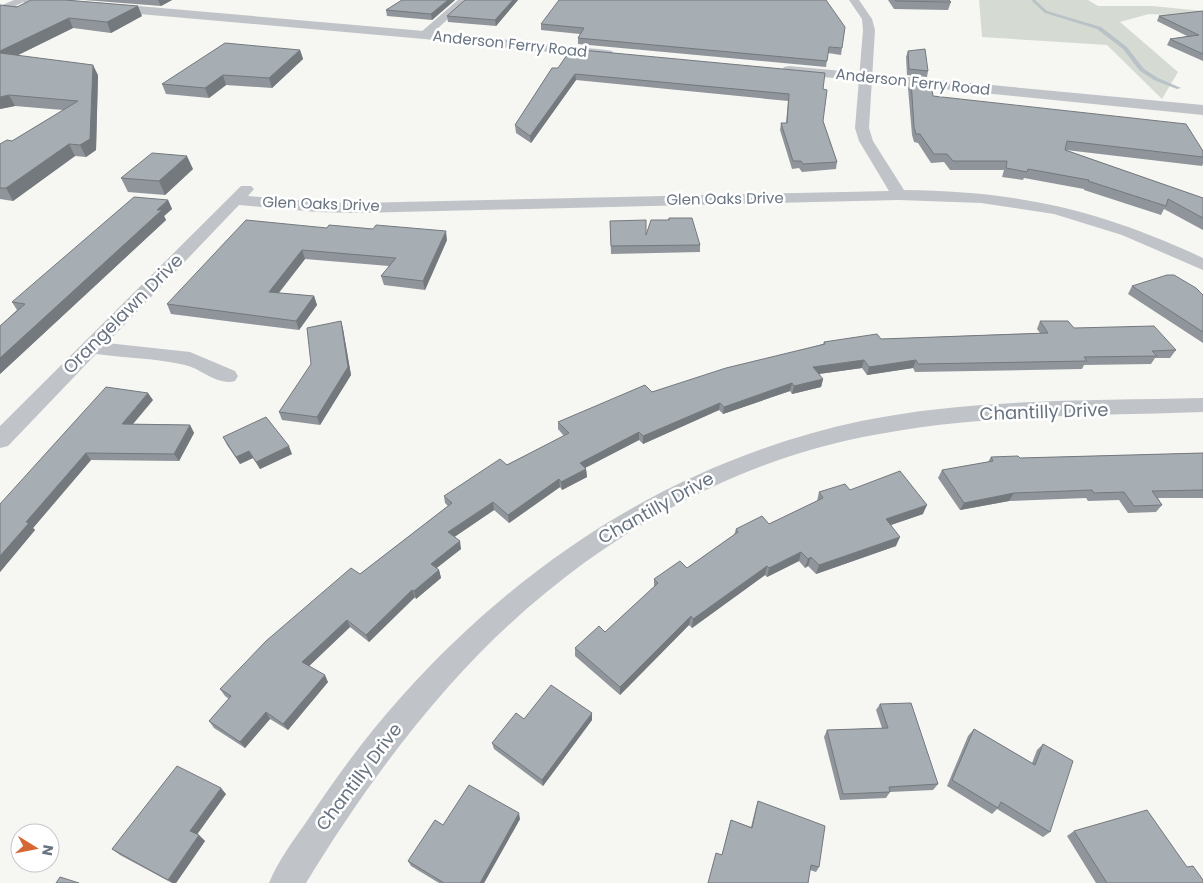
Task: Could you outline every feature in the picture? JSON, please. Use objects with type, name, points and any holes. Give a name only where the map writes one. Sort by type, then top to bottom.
[{"type":"street","points":[[0,10],[25,0]]},
{"type":"street","name":"Anderson Ferry Road","points":[[25,0],[424,35],[624,55]]},
{"type":"street","points":[[424,35],[464,0]]},
{"type":"street","points":[[854,0],[867,19],[869,30],[862,128],[866,141],[899,194]]},
{"type":"street","name":"Anderson Ferry Road","points":[[778,69],[1203,110]]},
{"type":"street","name":"Glen Oaks Drive","points":[[241,194],[317,207],[357,208],[899,194],[979,196],[1061,210],[1139,235],[1203,265]]},
{"type":"street","name":"Orangelawn Drive","points":[[0,440],[241,194]]},
{"type":"street","points":[[91,347],[190,359],[228,376]]},
{"type":"street","name":"Chantilly Drive","points":[[286,883],[322,826],[393,729],[449,666],[516,601],[570,559],[622,523],[675,494],[727,470],[794,446],[861,429],[930,418],[1000,412],[1203,406]]},
{"type":"shaded area","points":[[979,0],[1088,0],[1098,6],[1152,6],[1203,11],[1203,17],[1149,14],[1120,22],[1178,72],[1162,99],[1107,45],[982,37]]},
{"type":"building","points":[[31,0],[65,0],[138,6],[107,22],[69,18],[0,51],[0,5],[17,7]]},
{"type":"building","points":[[402,0],[448,0],[431,14],[386,10]]},
{"type":"building","points":[[465,0],[513,0],[495,20],[447,16]]},
{"type":"building","points":[[559,0],[826,0],[845,27],[842,48],[829,47],[827,61],[578,38],[584,28],[541,24]]},
{"type":"building","points":[[949,0],[951,2],[896,1]]},
{"type":"building","points":[[1203,11],[1203,54],[1170,39],[1199,35],[1159,16]]},
{"type":"building","points":[[225,43],[300,50],[269,78],[223,75],[205,88],[162,84]]},
{"type":"building","points":[[571,49],[825,73],[823,89],[827,90],[823,121],[837,162],[803,164],[801,161],[793,161],[781,123],[787,123],[789,94],[575,74],[530,136],[515,125],[552,68],[558,68]]},
{"type":"building","points":[[925,49],[928,71],[909,69],[908,51]]},
{"type":"building","points":[[0,53],[93,65],[90,139],[80,145],[69,144],[6,188],[0,188],[0,144],[7,140],[12,141],[78,101],[9,95],[0,97]]},
{"type":"building","points":[[911,80],[931,82],[933,96],[1186,124],[1203,151],[1203,157],[1067,141],[1065,150],[1203,198],[1203,218],[1168,199],[1166,206],[1089,180],[1028,169],[1027,172],[1006,168],[1007,161],[953,161],[947,154],[934,154],[920,134],[916,134]]},
{"type":"building","points":[[152,153],[187,156],[159,181],[121,178]]},
{"type":"building","points":[[134,197],[168,200],[157,210],[162,210],[0,358],[0,326],[25,304],[12,302]]},
{"type":"building","points":[[669,218],[692,218],[700,245],[611,246],[610,221],[646,220],[646,235],[651,220],[669,220]]},
{"type":"building","points":[[246,220],[327,228],[329,225],[373,229],[376,225],[446,231],[423,281],[381,276],[396,258],[302,250],[269,292],[314,296],[296,321],[167,304]]},
{"type":"building","points":[[1167,275],[1174,275],[1196,288],[1203,295],[1203,332],[1132,286]]},
{"type":"building","points":[[341,321],[348,367],[317,417],[279,412],[311,364],[307,328]]},
{"type":"building","points":[[1040,321],[1068,321],[1074,328],[1154,326],[1176,350],[1152,351],[1157,356],[1084,357],[1087,361],[918,364],[916,360],[869,367],[864,360],[813,367],[823,379],[794,386],[792,383],[724,407],[720,403],[643,436],[639,432],[580,463],[586,469],[561,482],[559,479],[508,515],[493,502],[448,532],[460,541],[431,564],[439,570],[414,591],[412,590],[366,635],[347,620],[302,662],[325,675],[283,724],[266,712],[240,742],[209,721],[231,696],[220,689],[266,641],[351,568],[360,574],[452,503],[444,496],[500,459],[507,465],[569,433],[558,422],[645,385],[652,392],[726,368],[825,344],[824,342],[877,334],[881,339],[1048,333]]},
{"type":"building","points":[[106,387],[148,393],[122,424],[190,425],[174,454],[86,453],[26,522],[29,523],[0,556],[0,504]]},
{"type":"building","points":[[266,417],[289,446],[256,462],[249,451],[236,457],[223,437]]},
{"type":"building","points":[[1203,453],[1203,490],[1152,491],[1162,505],[1134,506],[1124,492],[1094,493],[1092,490],[1014,493],[964,503],[942,470],[993,461],[991,457],[1018,456],[1020,458]]},
{"type":"building","points":[[900,471],[927,505],[886,519],[900,537],[819,565],[811,557],[808,559],[801,552],[769,568],[767,566],[693,619],[691,616],[620,687],[575,648],[599,626],[605,632],[658,583],[654,579],[680,561],[687,568],[738,532],[736,529],[762,516],[769,524],[823,498],[819,492],[845,484],[850,490]]},
{"type":"building","points":[[551,685],[592,713],[542,780],[492,743],[516,713],[524,719]]},
{"type":"building","points":[[911,703],[938,784],[889,787],[890,792],[843,794],[827,730],[888,728],[880,704]]},
{"type":"building","points":[[974,729],[1035,765],[1043,744],[1073,761],[1050,832],[1001,802],[998,808],[952,780]]},
{"type":"building","points":[[177,766],[221,788],[190,831],[199,835],[168,880],[112,849]]},
{"type":"building","points":[[469,785],[519,813],[480,883],[444,883],[408,861],[435,820],[443,825]]},
{"type":"building","points":[[758,801],[825,826],[819,867],[811,865],[808,883],[708,883],[716,853],[722,855],[731,820],[752,828]]},
{"type":"building","points":[[1147,810],[1187,867],[1193,866],[1203,880],[1203,883],[1107,883],[1074,831]]},
{"type":"building","points":[[60,877],[79,883],[56,883]]},
{"type":"waterway","points":[[1033,0],[1046,12],[1099,28],[1125,48],[1142,70],[1156,79],[1179,88]]}]
